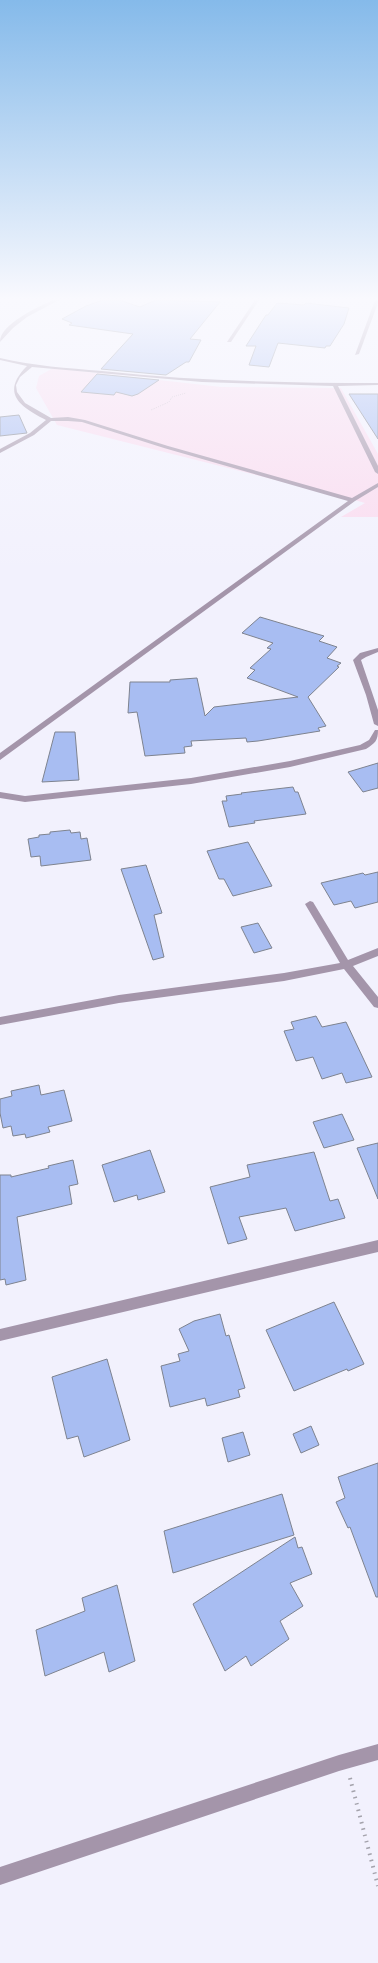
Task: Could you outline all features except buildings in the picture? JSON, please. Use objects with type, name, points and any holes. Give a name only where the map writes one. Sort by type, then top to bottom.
[{"type":"street","points":[[15,392],[16,396],[25,406],[50,420]]},
{"type":"street","points":[[338,392],[378,472]]},
{"type":"street","points":[[0,451],[32,434],[50,420],[59,418],[83,421],[166,448],[353,500]]},
{"type":"street","points":[[0,757],[353,500],[378,486]]},
{"type":"street","points":[[378,650],[363,655],[357,660],[370,695],[378,724]]},
{"type":"street","points":[[0,795],[25,799],[191,781],[290,764],[363,747],[372,742],[378,732]]},
{"type":"street","points":[[310,904],[346,965],[378,1004]]},
{"type":"street","points":[[0,1020],[119,999],[284,977],[346,965],[378,952]]},
{"type":"street","points":[[0,1335],[378,1246]]},
{"type":"street","points":[[0,1876],[345,1761],[378,1752]]},
{"type":"path","points":[[151,410],[169,402],[172,397],[187,392]]},
{"type":"path","points":[[345,1761],[378,1886]]},
{"type":"shaded area","points":[[38,392],[343,392],[378,454],[378,517],[341,517],[365,503],[57,425]]}]
